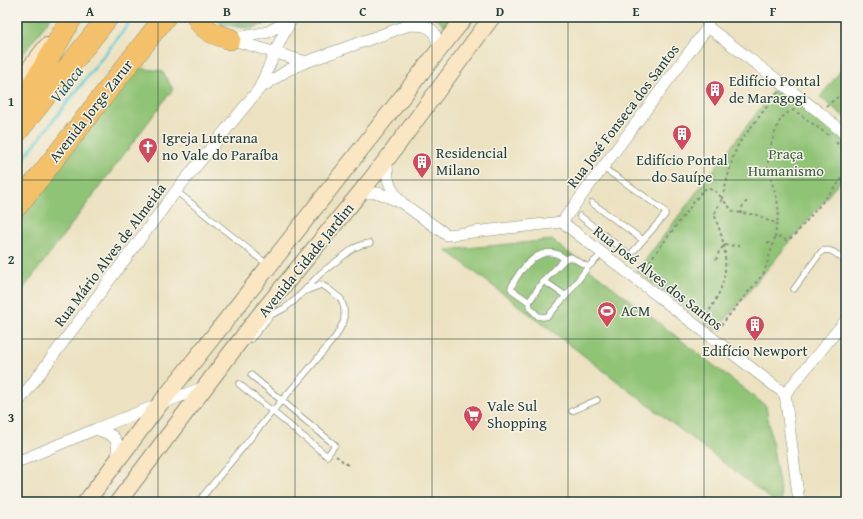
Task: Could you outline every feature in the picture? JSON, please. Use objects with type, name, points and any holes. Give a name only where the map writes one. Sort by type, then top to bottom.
[{"type":"highway","points":[[17,109],[42,70],[72,17]]},
{"type":"highway","points":[[17,132],[108,17]]},
{"type":"highway","name":"Avenida Jorge Zarur","points":[[17,206],[165,17]]},
{"type":"highway","points":[[197,17],[203,27],[216,35],[230,39]]},
{"type":"main road","points":[[17,84],[72,17]]},
{"type":"main road","name":"Avenida Cidade Jardim","points":[[86,502],[159,405],[465,17]]},
{"type":"main road","name":"Avenida Cidade Jardim","points":[[118,502],[258,318],[387,159],[492,17]]},
{"type":"street","points":[[259,89],[288,70],[306,62],[409,25],[426,17]]},
{"type":"street","points":[[230,39],[268,32],[292,18]]},
{"type":"street","points":[[259,89],[292,18]]},
{"type":"street","points":[[708,22],[846,135]]},
{"type":"street","name":"Rua José Fonseca dos Santos","points":[[562,222],[603,168],[708,22]]},
{"type":"street","points":[[409,25],[422,25],[430,28],[435,33],[438,41],[438,52]]},
{"type":"street","points":[[230,39],[306,62]]},
{"type":"street","name":"Rua Mário Alves de Almeida","points":[[17,404],[176,191],[259,89]]},
{"type":"street","points":[[387,159],[388,181],[392,190],[402,203]]},
{"type":"street","points":[[360,194],[372,192],[379,193],[402,203],[447,235],[562,222]]},
{"type":"street","name":"Rua José Alves dos Santos","points":[[562,222],[785,394]]},
{"type":"street","points":[[799,502],[785,394],[846,320]]},
{"type":"street","points":[[19,460],[159,405],[208,383]]},
{"type":"street","points":[[96,429],[114,436],[118,447],[117,461]]},
{"type":"lane","points":[[580,216],[630,254],[665,215],[665,212],[662,209],[603,168]]},
{"type":"lane","points":[[176,191],[269,266]]},
{"type":"lane","points":[[592,203],[643,240]]},
{"type":"lane","points":[[247,344],[272,315],[285,308],[295,300],[321,273],[354,248],[370,243]]},
{"type":"lane","points":[[794,289],[824,250],[831,251],[846,262]]},
{"type":"lane","points":[[529,302],[511,288],[525,266],[532,259],[550,253],[560,255],[565,259]]},
{"type":"lane","points":[[588,267],[571,257],[565,259],[534,293],[529,302],[530,308],[533,312],[538,316],[545,317],[552,312],[588,267],[602,254]]},
{"type":"lane","points":[[544,282],[566,296]]},
{"type":"lane","points":[[198,502],[314,364],[336,336],[344,321],[342,299],[327,288],[321,286],[303,292]]},
{"type":"lane","points":[[208,383],[237,355]]},
{"type":"lane","points":[[239,384],[327,456],[335,445],[251,375]]},
{"type":"lane","points":[[572,411],[597,400]]},
{"type":"path","points":[[259,17],[263,25]]},
{"type":"path","points":[[699,328],[716,300],[722,286],[725,271],[724,245],[715,212],[722,199],[733,157],[739,143],[784,84]]},
{"type":"path","points":[[819,112],[846,91]]},
{"type":"path","points":[[712,338],[724,320],[764,273],[774,243],[779,216],[777,200],[770,177],[768,157],[777,127],[786,113],[794,110],[828,135]]},
{"type":"path","points":[[834,139],[846,153]]},
{"type":"path","points":[[775,238],[779,237],[786,240],[793,237],[846,174]]},
{"type":"path","points":[[635,279],[703,190],[708,188],[718,193],[734,212],[758,215],[770,222],[777,222]]},
{"type":"path","points":[[771,200],[777,200]]},
{"type":"path","points":[[741,214],[743,204],[748,201]]},
{"type":"path","points":[[767,243],[774,243]]},
{"type":"path","points":[[724,245],[740,246]]},
{"type":"path","points":[[716,260],[718,252],[724,245]]},
{"type":"path","points":[[331,451],[349,466]]},
{"type":"green space","points":[[17,17],[51,17],[21,57],[17,52],[17,46],[24,36],[17,29]]},
{"type":"green space","points":[[216,17],[274,17],[268,22],[252,29],[221,25]]},
{"type":"green space","points":[[461,17],[448,31],[440,21],[435,18]]},
{"type":"green space","points":[[846,64],[846,118],[820,97]]},
{"type":"green space","points":[[137,68],[162,71],[173,89],[17,297],[17,222]]},
{"type":"green space","name":"Praça Humanismo","points":[[777,86],[846,140],[846,174],[716,331],[637,271]]},
{"type":"green space","name":"ACM","points":[[552,240],[766,406],[782,502],[775,502],[446,250]]},
{"type":"waterway","name":"Vidoca","points":[[17,167],[134,17]]},
{"type":"place","name":"Edifício Pontal de Maragogi","points":[[715,107]]},
{"type":"place","name":"Edifício Pontal do Sauípe","points":[[682,151]]},
{"type":"place","name":"Igreja Luterana no Vale do Paraíba","points":[[148,164]]},
{"type":"place","name":"Residencial Milano","points":[[422,179]]},
{"type":"place","name":"ACM","points":[[607,328]]},
{"type":"place","name":"Edifício Newport","points":[[755,342]]},
{"type":"place","name":"Vale Sul Shopping","points":[[473,432]]}]
